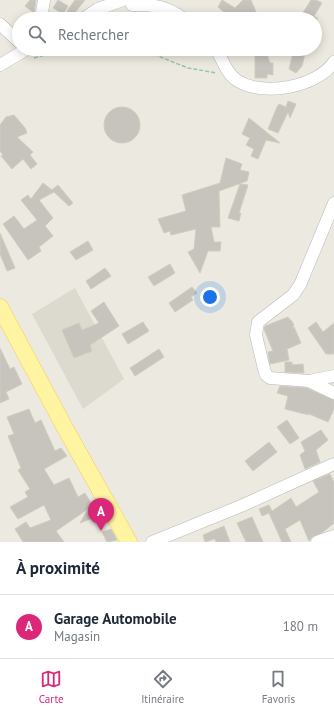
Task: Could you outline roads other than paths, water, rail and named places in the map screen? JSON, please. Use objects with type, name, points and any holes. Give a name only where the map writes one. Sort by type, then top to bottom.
[{"type":"main road","points":[[0,307],[64,428],[129,542]]},
{"type":"street","points":[[43,12],[44,0]]},
{"type":"street","points":[[92,12],[101,5],[129,1],[167,7],[174,12]]},
{"type":"street","points":[[0,24],[12,35]]},
{"type":"street","points":[[0,65],[15,56]]},
{"type":"street","points":[[220,56],[231,75],[239,82],[267,89],[289,87],[308,82],[323,74],[334,62]]},
{"type":"street","points":[[334,203],[300,285],[293,295],[258,322],[256,328],[256,335],[266,375],[270,378],[309,381],[334,376]]},
{"type":"street","points":[[309,381],[334,393]]},
{"type":"street","points":[[152,542],[241,506],[334,464]]},
{"type":"street","points":[[317,542],[334,536]]},
{"type":"place","name":"Garage Automobile","points":[[101,531]]}]
